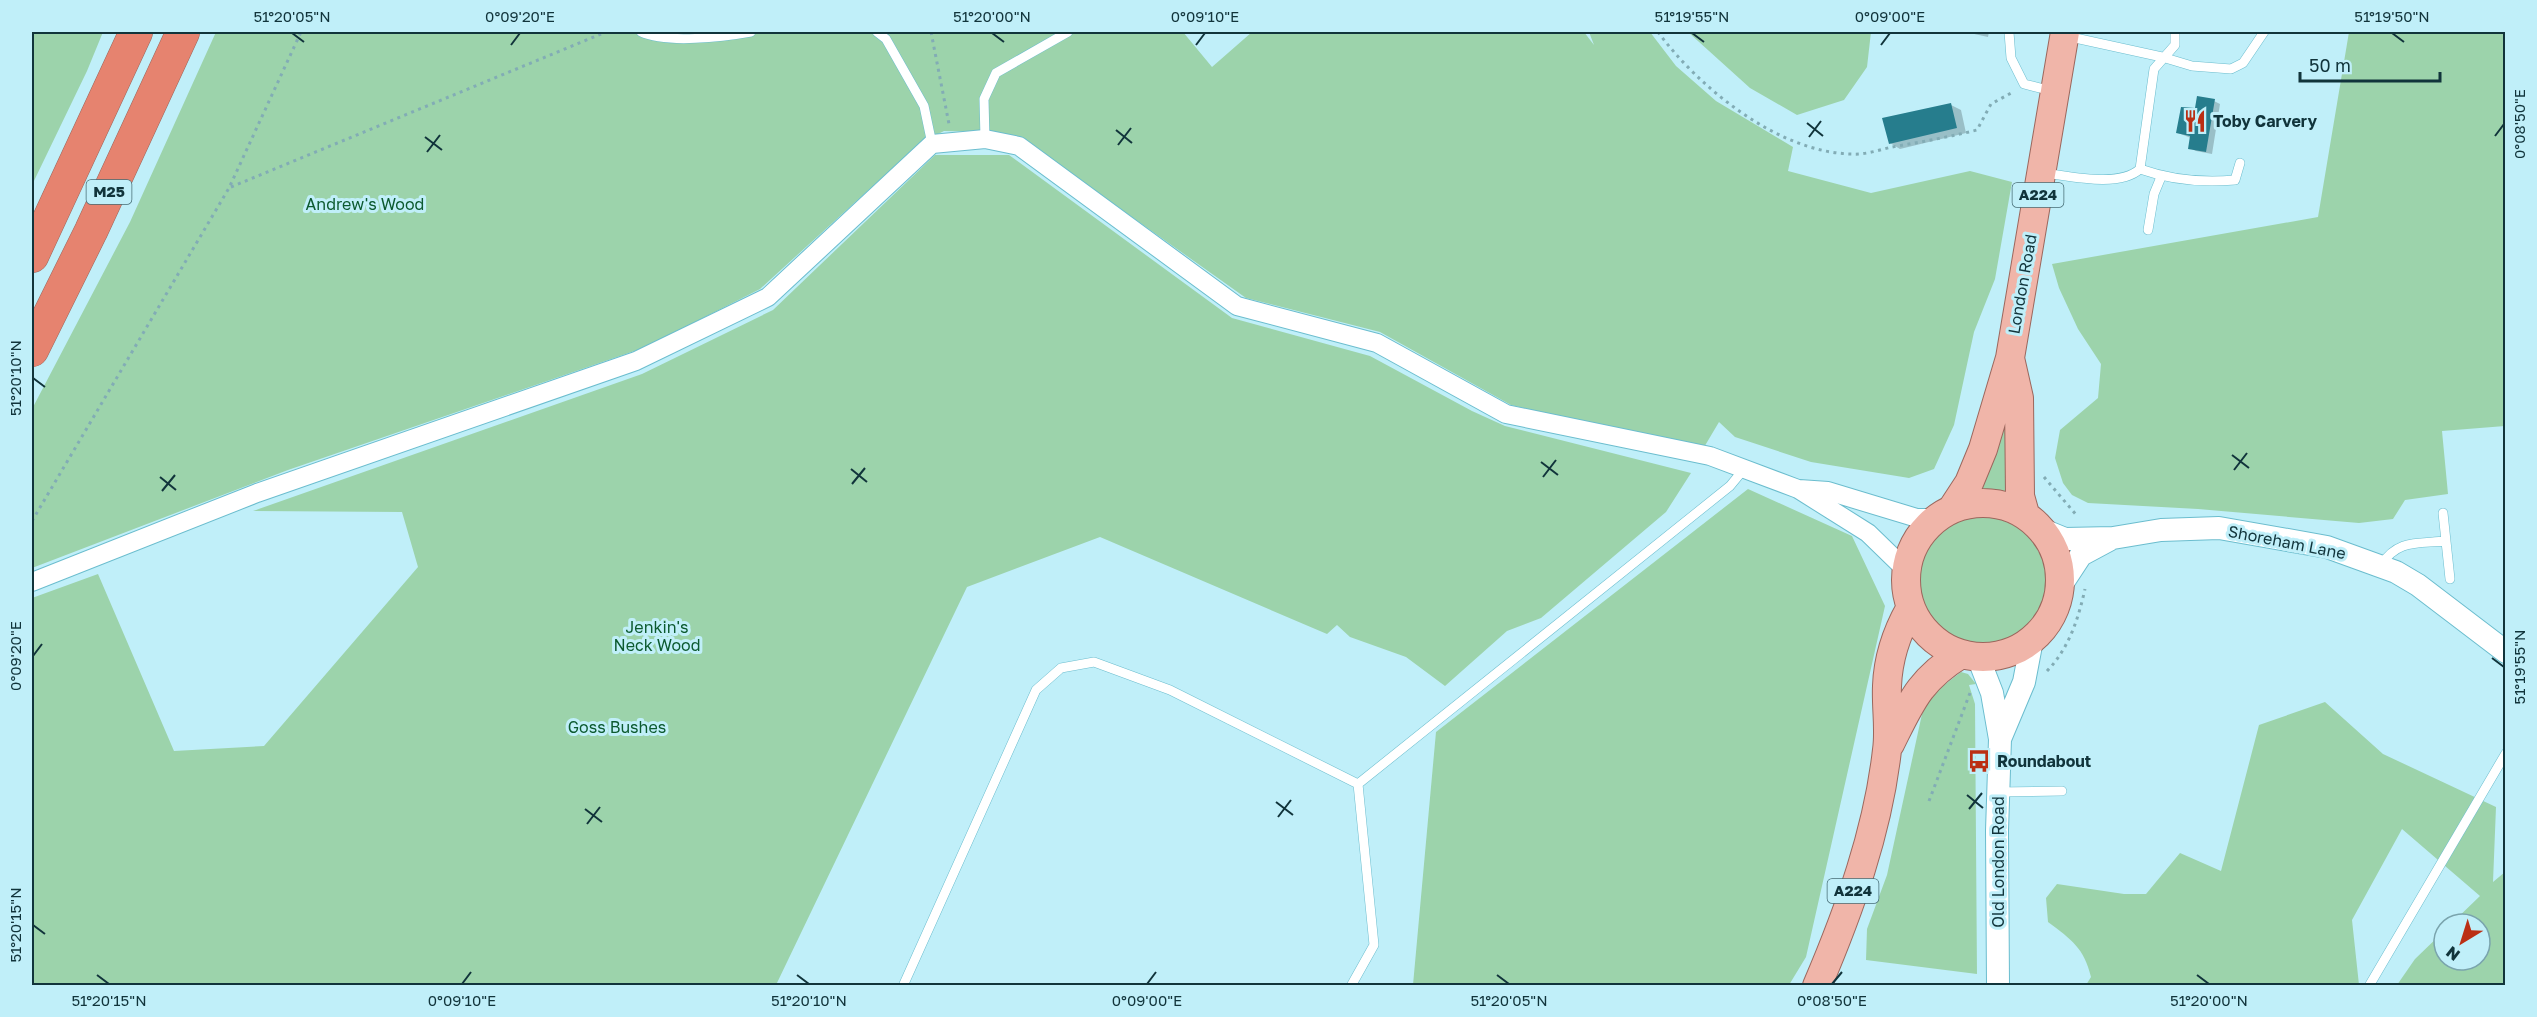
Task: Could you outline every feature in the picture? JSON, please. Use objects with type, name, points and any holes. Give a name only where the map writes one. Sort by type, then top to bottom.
[{"type":"highway","name":"M25","points":[[32,256],[136,32]]},
{"type":"highway","name":"M25","points":[[32,350],[96,220],[183,32]]},
{"type":"main road","name":"London Road","points":[[1944,514],[1969,483],[1983,449],[2010,358],[2064,34]]},
{"type":"main road","name":"London Road","points":[[2010,358],[2019,398],[2020,496],[2034,522]]},
{"type":"main road","points":[[1986,502],[2007,506],[2034,522],[2051,543],[2059,564],[2060,587],[2051,617],[2032,640],[2014,651],[1995,656],[1969,655],[1944,646],[1929,635],[1910,609],[1905,596],[1904,568],[1915,543],[1944,514],[1965,504],[1986,502]]},
{"type":"main road","name":"A224","points":[[1817,986],[1836,940],[1869,843],[1888,749],[1887,685],[1898,634],[1910,609]]},
{"type":"main road","name":"A224","points":[[1888,749],[1921,685],[1937,670],[1969,655]]},
{"type":"street","points":[[32,582],[257,493],[636,361],[768,297],[932,144],[985,139],[1019,146],[1237,306],[1377,343],[1506,414],[1710,456],[1798,489],[1868,533],[1904,568]]},
{"type":"street","points":[[1798,489],[1828,491],[1917,518],[1944,514]]},
{"type":"street","name":"Shoreham Lane","points":[[2034,522],[2065,539],[2113,537],[2160,530],[2219,528],[2327,547],[2381,565],[2418,585],[2505,652]]},
{"type":"street","name":"Shoreham Lane","points":[[2060,587],[2081,555],[2113,537]]},
{"type":"street","name":"Old London Road","points":[[2000,739],[2024,682],[2032,640]]},
{"type":"street","name":"Old London Road","points":[[1969,655],[1992,693],[2000,739],[1998,986]]},
{"type":"lane","points":[[641,32],[652,37],[751,32]]},
{"type":"lane","points":[[877,32],[886,39],[924,106],[932,144]]},
{"type":"lane","points":[[985,139],[984,99],[996,73],[1068,32]]},
{"type":"lane","points":[[2009,32],[2011,58],[2024,84],[2055,91]]},
{"type":"lane","points":[[2041,173],[2102,179],[2132,176],[2140,169],[2154,69],[2162,57],[2175,45],[2175,32]]},
{"type":"lane","points":[[2064,34],[2192,66],[2231,69],[2243,63],[2264,32]]},
{"type":"lane","points":[[2140,169],[2161,177],[2208,183],[2235,180],[2240,163]]},
{"type":"lane","points":[[2148,230],[2154,194],[2161,177]]},
{"type":"lane","points":[[1359,784],[1730,486],[1744,469]]},
{"type":"lane","points":[[2443,513],[2450,579]]},
{"type":"lane","points":[[2381,565],[2397,547],[2446,541]]},
{"type":"lane","points":[[903,986],[1036,690],[1060,668],[1094,662],[1170,690],[1359,784]]},
{"type":"lane","points":[[2369,986],[2505,753]]},
{"type":"lane","points":[[1351,986],[1374,945],[1359,784]]},
{"type":"lane","points":[[1998,792],[2062,791]]},
{"type":"path","points":[[32,521],[229,188],[301,32]]},
{"type":"path","points":[[931,32],[952,143]]},
{"type":"path","points":[[1658,32],[1671,50],[1696,75],[1747,116],[1787,141],[1824,152],[1854,154],[1977,130],[1991,104],[2024,84]]},
{"type":"path","points":[[229,188],[601,34]]},
{"type":"green space","points":[[32,32],[103,32],[87,71],[32,185]]},
{"type":"green space","name":"Andrew's Wood","points":[[216,32],[1183,32],[1212,67],[1252,32],[1584,32],[1594,45],[1589,32],[1650,32],[1676,66],[1716,101],[1793,147],[1788,171],[1871,193],[1970,171],[2012,182],[1995,279],[1974,332],[1954,425],[1934,469],[1909,478],[1811,462],[1735,437],[1719,422],[1703,449],[1511,405],[1380,332],[1246,298],[1022,139],[994,132],[944,131],[920,143],[760,289],[646,347],[288,470],[32,568],[32,409],[130,222]]},
{"type":"green space","points":[[1688,32],[1871,32],[1867,67],[1844,100],[1797,115],[1750,88]]},
{"type":"green space","points":[[2349,32],[2505,32],[2505,426],[2442,431],[2448,494],[2405,500],[2393,519],[2359,523],[2198,509],[2088,503],[2072,495],[2063,483],[2055,458],[2060,430],[2098,398],[2101,364],[2078,329],[2059,288],[2052,264],[2318,217]]},
{"type":"green space","name":"Goss Bushes","points":[[935,155],[1009,155],[1232,318],[1370,356],[1472,411],[1505,426],[1691,473],[1666,512],[1541,618],[1507,631],[1445,686],[1406,657],[1350,637],[1337,625],[1327,634],[1100,537],[967,587],[776,985],[32,985],[32,598],[98,574],[174,751],[264,746],[418,567],[402,512],[253,511],[642,374],[773,310]]},
{"type":"green space","points":[[2005,398],[2007,493],[1980,491]]},
{"type":"green space","points":[[1748,489],[1852,536],[1885,606],[1806,957],[1789,985],[1413,985],[1436,732]]},
{"type":"green space","points":[[1982,517],[2006,522],[2027,536],[2041,557],[2046,581],[2041,605],[2027,626],[2006,640],[1982,645],[1958,640],[1937,626],[1923,605],[1918,581],[1923,557],[1937,536],[1958,522]]},
{"type":"green space","points":[[1961,672],[1968,674],[1976,684],[1969,685],[1975,704],[1977,974],[1866,960],[1867,929],[1887,875],[1922,714],[1930,696]]},
{"type":"green space","points":[[2325,702],[2383,754],[2496,807],[2493,882],[2505,872],[2505,985],[2397,985],[2415,959],[2432,943],[2432,972],[2492,972],[2492,912],[2463,912],[2480,896],[2402,829],[2352,920],[2359,985],[2086,985],[2091,977],[2085,959],[2076,945],[2048,922],[2046,898],[2057,884],[2124,894],[2146,894],[2180,853],[2221,871],[2259,725]]},
{"type":"building","name":"Toby Carvery","points":[[2197,96],[2215,99],[2206,152],[2188,149],[2190,136],[2176,133],[2181,107],[2195,108]]},
{"type":"building","points":[[1951,103],[1957,128],[1889,144],[1882,118]]},
{"type":"place","name":"Toby Carvery","points":[[2195,121]]},
{"type":"place","name":"Roundabout","points":[[1979,761]]},
{"type":"park label","name":"Jenkin's Neck Wood","points":[[657,636]]}]
